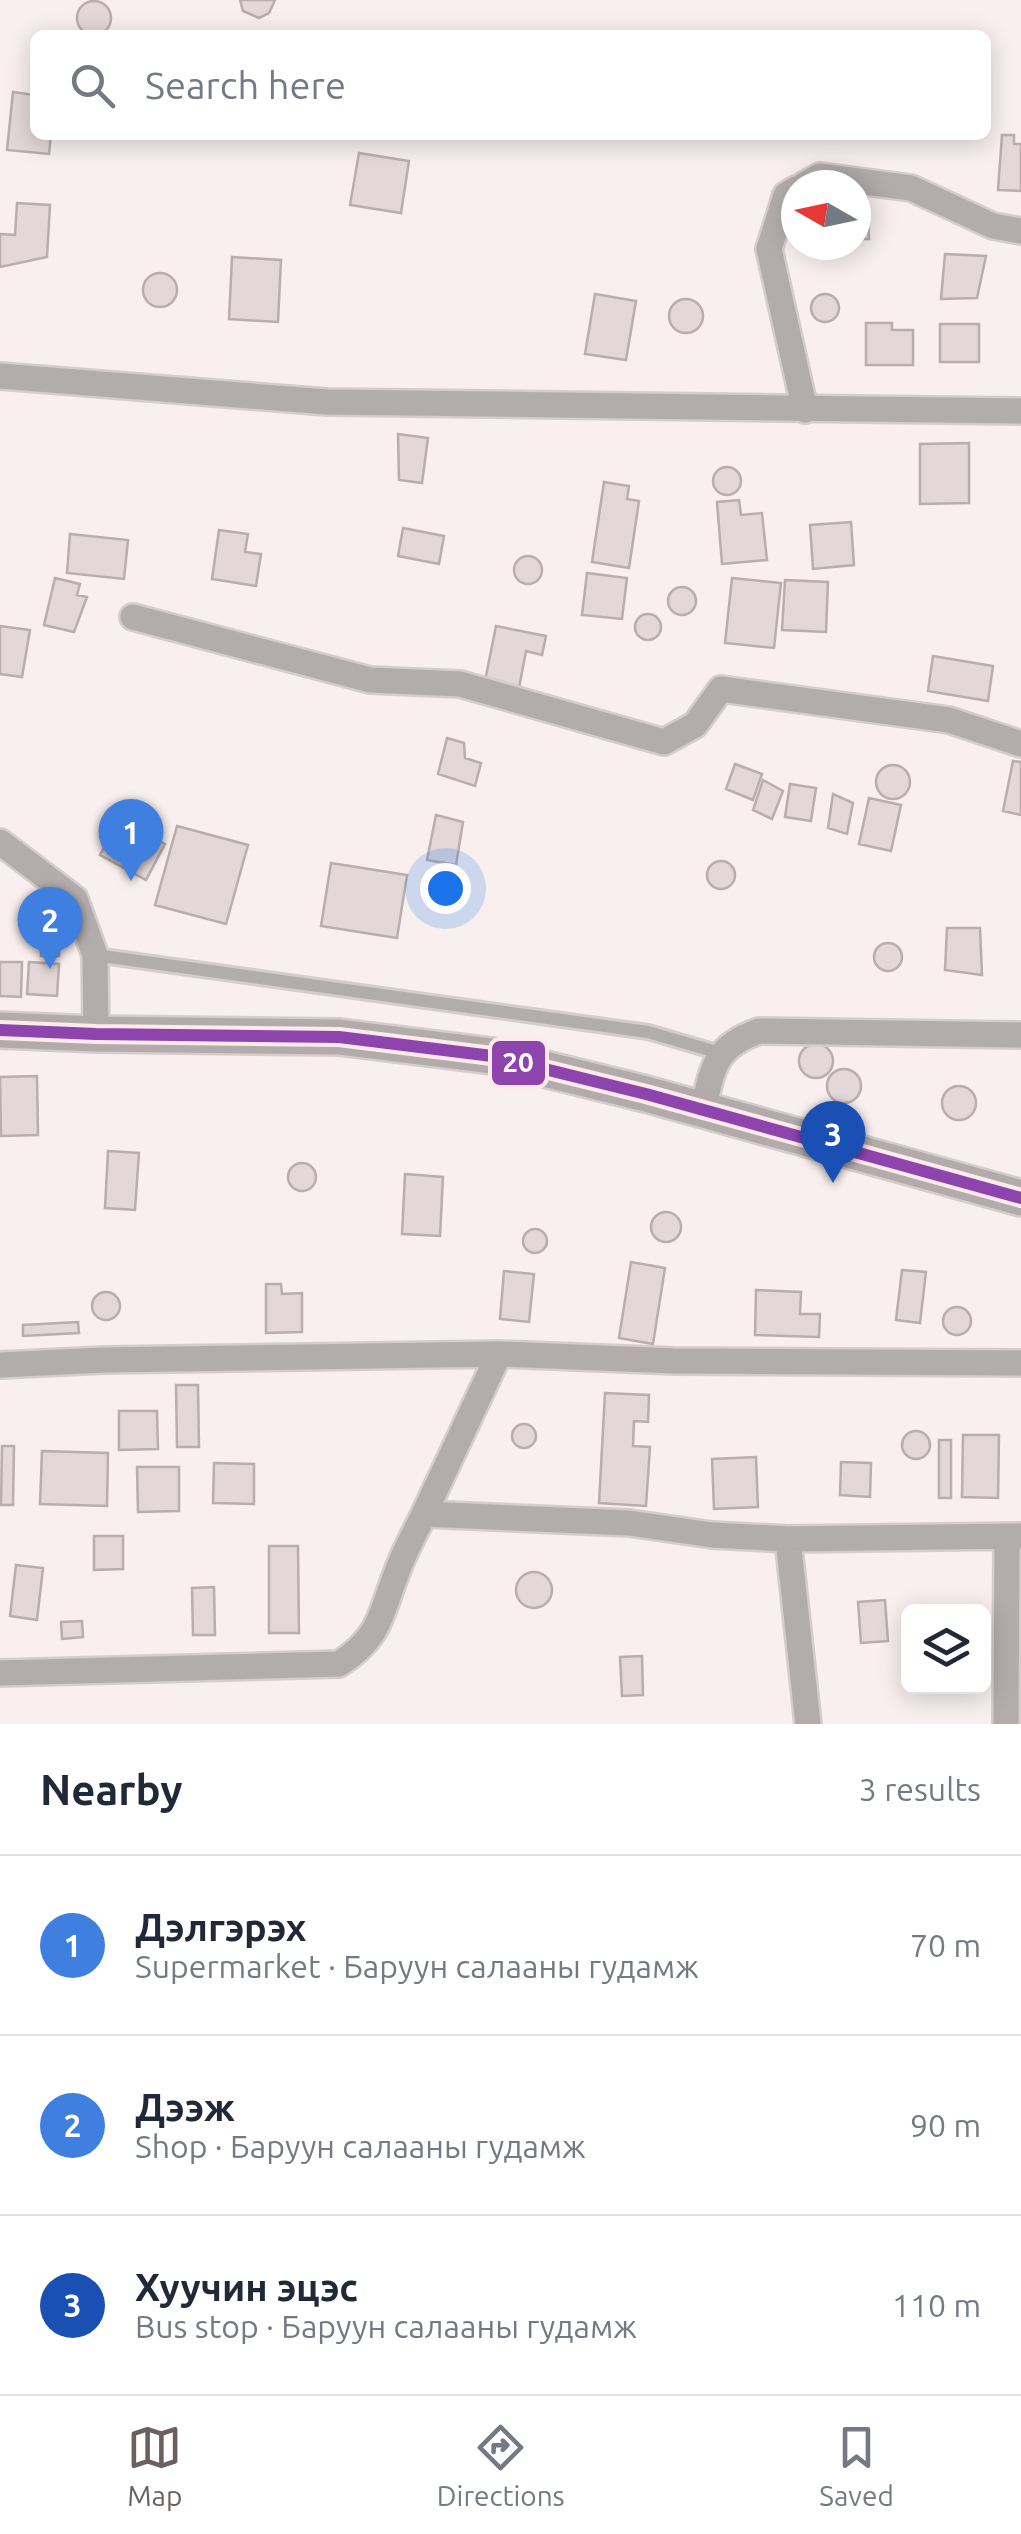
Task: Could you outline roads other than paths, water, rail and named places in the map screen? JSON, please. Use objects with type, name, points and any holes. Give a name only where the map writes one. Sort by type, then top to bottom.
[{"type":"main road","points":[[0,1030],[339,1037],[492,1056],[1021,1198]]},
{"type":"street","points":[[871,183],[911,188],[993,226],[1021,232]]},
{"type":"street","points":[[781,211],[769,248],[806,410]]},
{"type":"street","points":[[0,376],[327,402],[1021,411]]},
{"type":"street","points":[[133,617],[370,680],[460,684],[664,742],[695,724],[721,689],[949,720],[1021,744]]},
{"type":"street","points":[[0,842],[75,899],[95,954],[96,1034]]},
{"type":"street","points":[[703,1110],[720,1052],[738,1038],[760,1031],[1021,1035]]},
{"type":"street","points":[[0,1366],[104,1360],[499,1354],[675,1362],[1021,1363]]},
{"type":"street","points":[[0,1673],[339,1664],[362,1649],[380,1624],[397,1571],[499,1354]]},
{"type":"street","points":[[424,1514],[629,1523],[712,1536],[1014,1537],[1006,1724]]},
{"type":"street","points":[[788,1538],[808,1724]]},
{"type":"lane","points":[[95,954],[648,1032],[720,1052]]},
{"type":"place","name":"Дэлгэрэх","points":[[131,881]]},
{"type":"place","name":"Дээж","points":[[50,969]]},
{"type":"place","name":"Хуучин эцэс","points":[[833,1183]]}]
